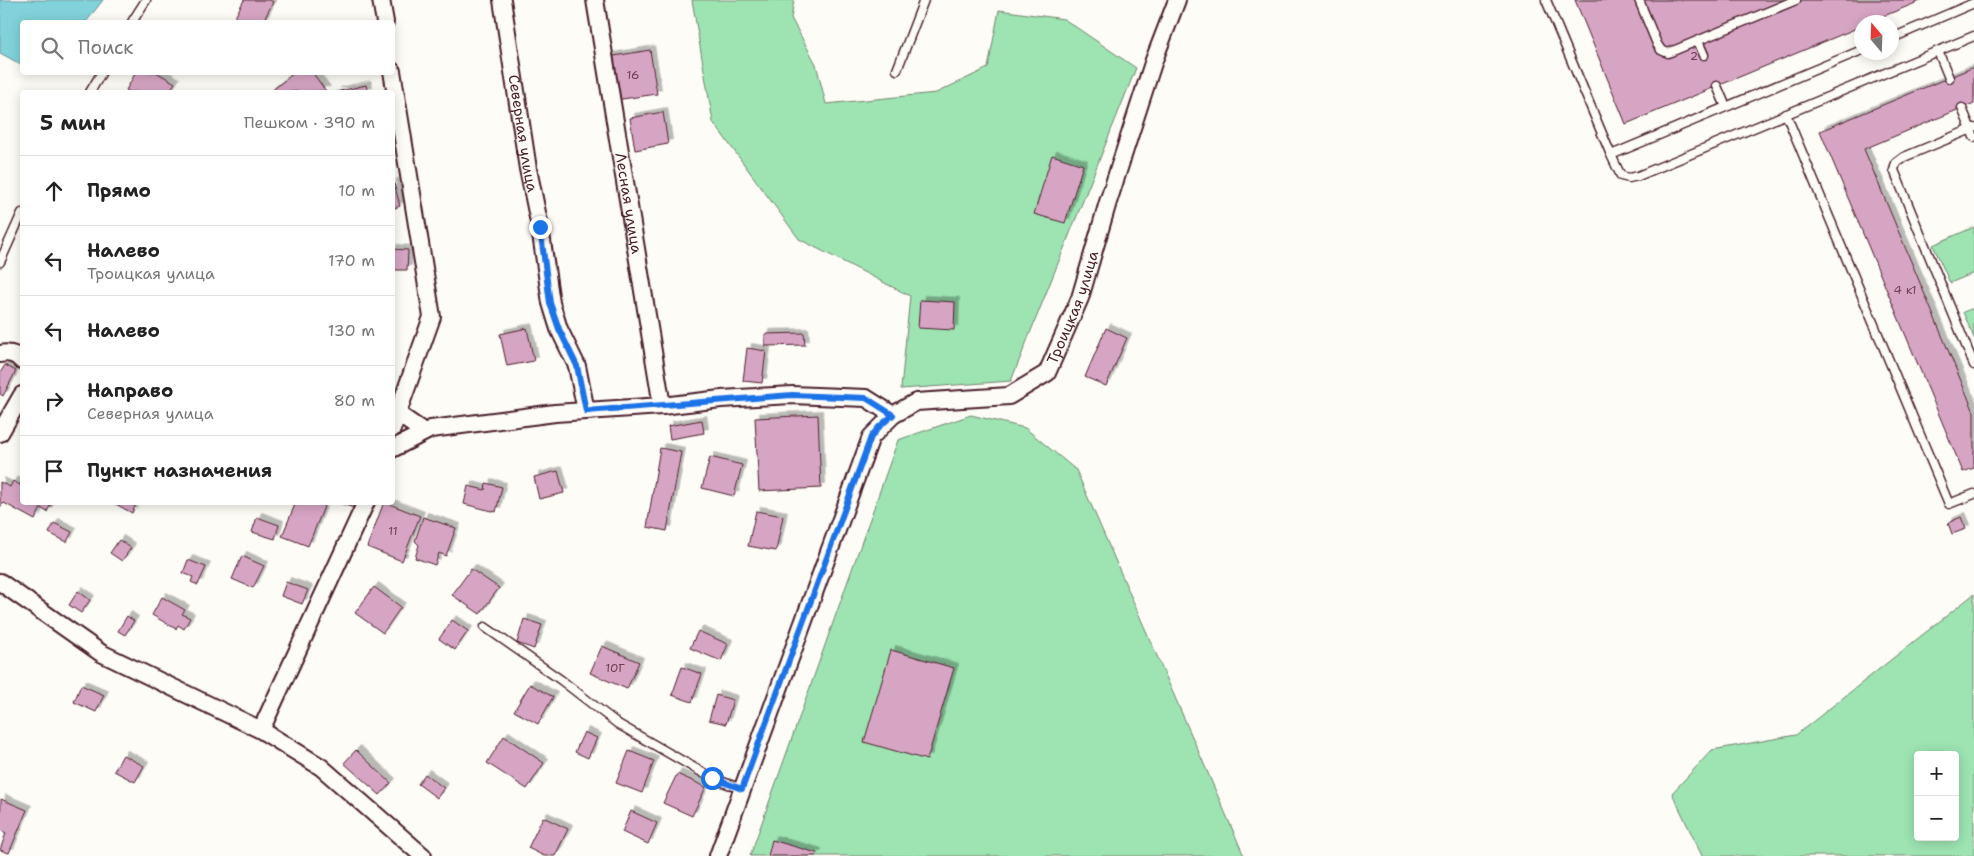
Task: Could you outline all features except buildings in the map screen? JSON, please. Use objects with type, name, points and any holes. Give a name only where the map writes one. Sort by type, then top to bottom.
[{"type":"street","points":[[381,0],[385,20]]},
{"type":"street","name":"Северная улица","points":[[502,0],[528,169],[540,227],[550,303],[559,329],[577,366],[586,411]]},
{"type":"street","name":"Лесная улица","points":[[595,0],[662,406]]},
{"type":"street","name":"Троицкая улица","points":[[718,856],[871,437],[893,415],[916,402],[1009,396],[1047,373],[1080,298],[1108,202],[1154,60],[1177,0]]},
{"type":"street","points":[[393,75],[432,317],[395,422],[424,432]]},
{"type":"street","points":[[0,354],[7,352],[17,355],[20,359]]},
{"type":"street","points":[[395,447],[431,429],[555,413],[792,395],[866,398],[893,415]]},
{"type":"street","points":[[0,433],[20,398]]},
{"type":"street","points":[[261,730],[365,505]]},
{"type":"street","points":[[0,582],[101,653],[261,730],[321,767],[423,856]]},
{"type":"lane","points":[[133,20],[146,0]]},
{"type":"lane","points":[[897,70],[924,0]]},
{"type":"lane","points":[[1546,0],[1611,155],[1621,176],[1629,178],[1974,36]]},
{"type":"lane","points":[[1639,0],[1661,50],[1668,52],[1796,0]]},
{"type":"lane","points":[[1899,35],[1974,3]]},
{"type":"lane","points":[[1698,41],[1704,55]]},
{"type":"lane","points":[[1938,51],[1949,78]]},
{"type":"lane","points":[[1611,155],[1854,53]]},
{"type":"lane","points":[[91,90],[100,75]]},
{"type":"lane","points":[[1717,86],[1726,107]]},
{"type":"lane","points":[[1962,108],[1972,128],[1974,137]]},
{"type":"lane","points":[[1786,114],[1949,504],[1974,494]]},
{"type":"lane","points":[[1972,128],[1904,157],[1896,163],[1894,170],[1974,365]]},
{"type":"lane","points":[[0,262],[20,217]]},
{"type":"lane","points":[[485,627],[561,680],[618,724],[712,778],[742,789]]},
{"type":"green space","points":[[692,0],[794,0],[791,18],[816,64],[826,104],[936,93],[988,68],[999,10],[1064,19],[1136,68],[1011,381],[901,389],[910,296],[799,239],[713,122]]},
{"type":"green space","points":[[1974,227],[1974,273],[1950,283],[1933,245]]},
{"type":"green space","points":[[1974,308],[1974,338],[1963,312]]},
{"type":"green space","points":[[971,415],[1025,428],[1076,470],[1244,856],[750,856],[898,440]]},
{"type":"green space","points":[[1974,594],[1974,856],[1702,856],[1672,793],[1712,750],[1796,735]]},
{"type":"water","points":[[0,0],[103,0],[88,20],[20,20],[20,64],[0,53]]},
{"type":"route","points":[[540,227],[550,303],[559,329],[577,366],[586,411],[792,395],[866,398],[893,415],[871,437],[742,789],[712,778]]}]
